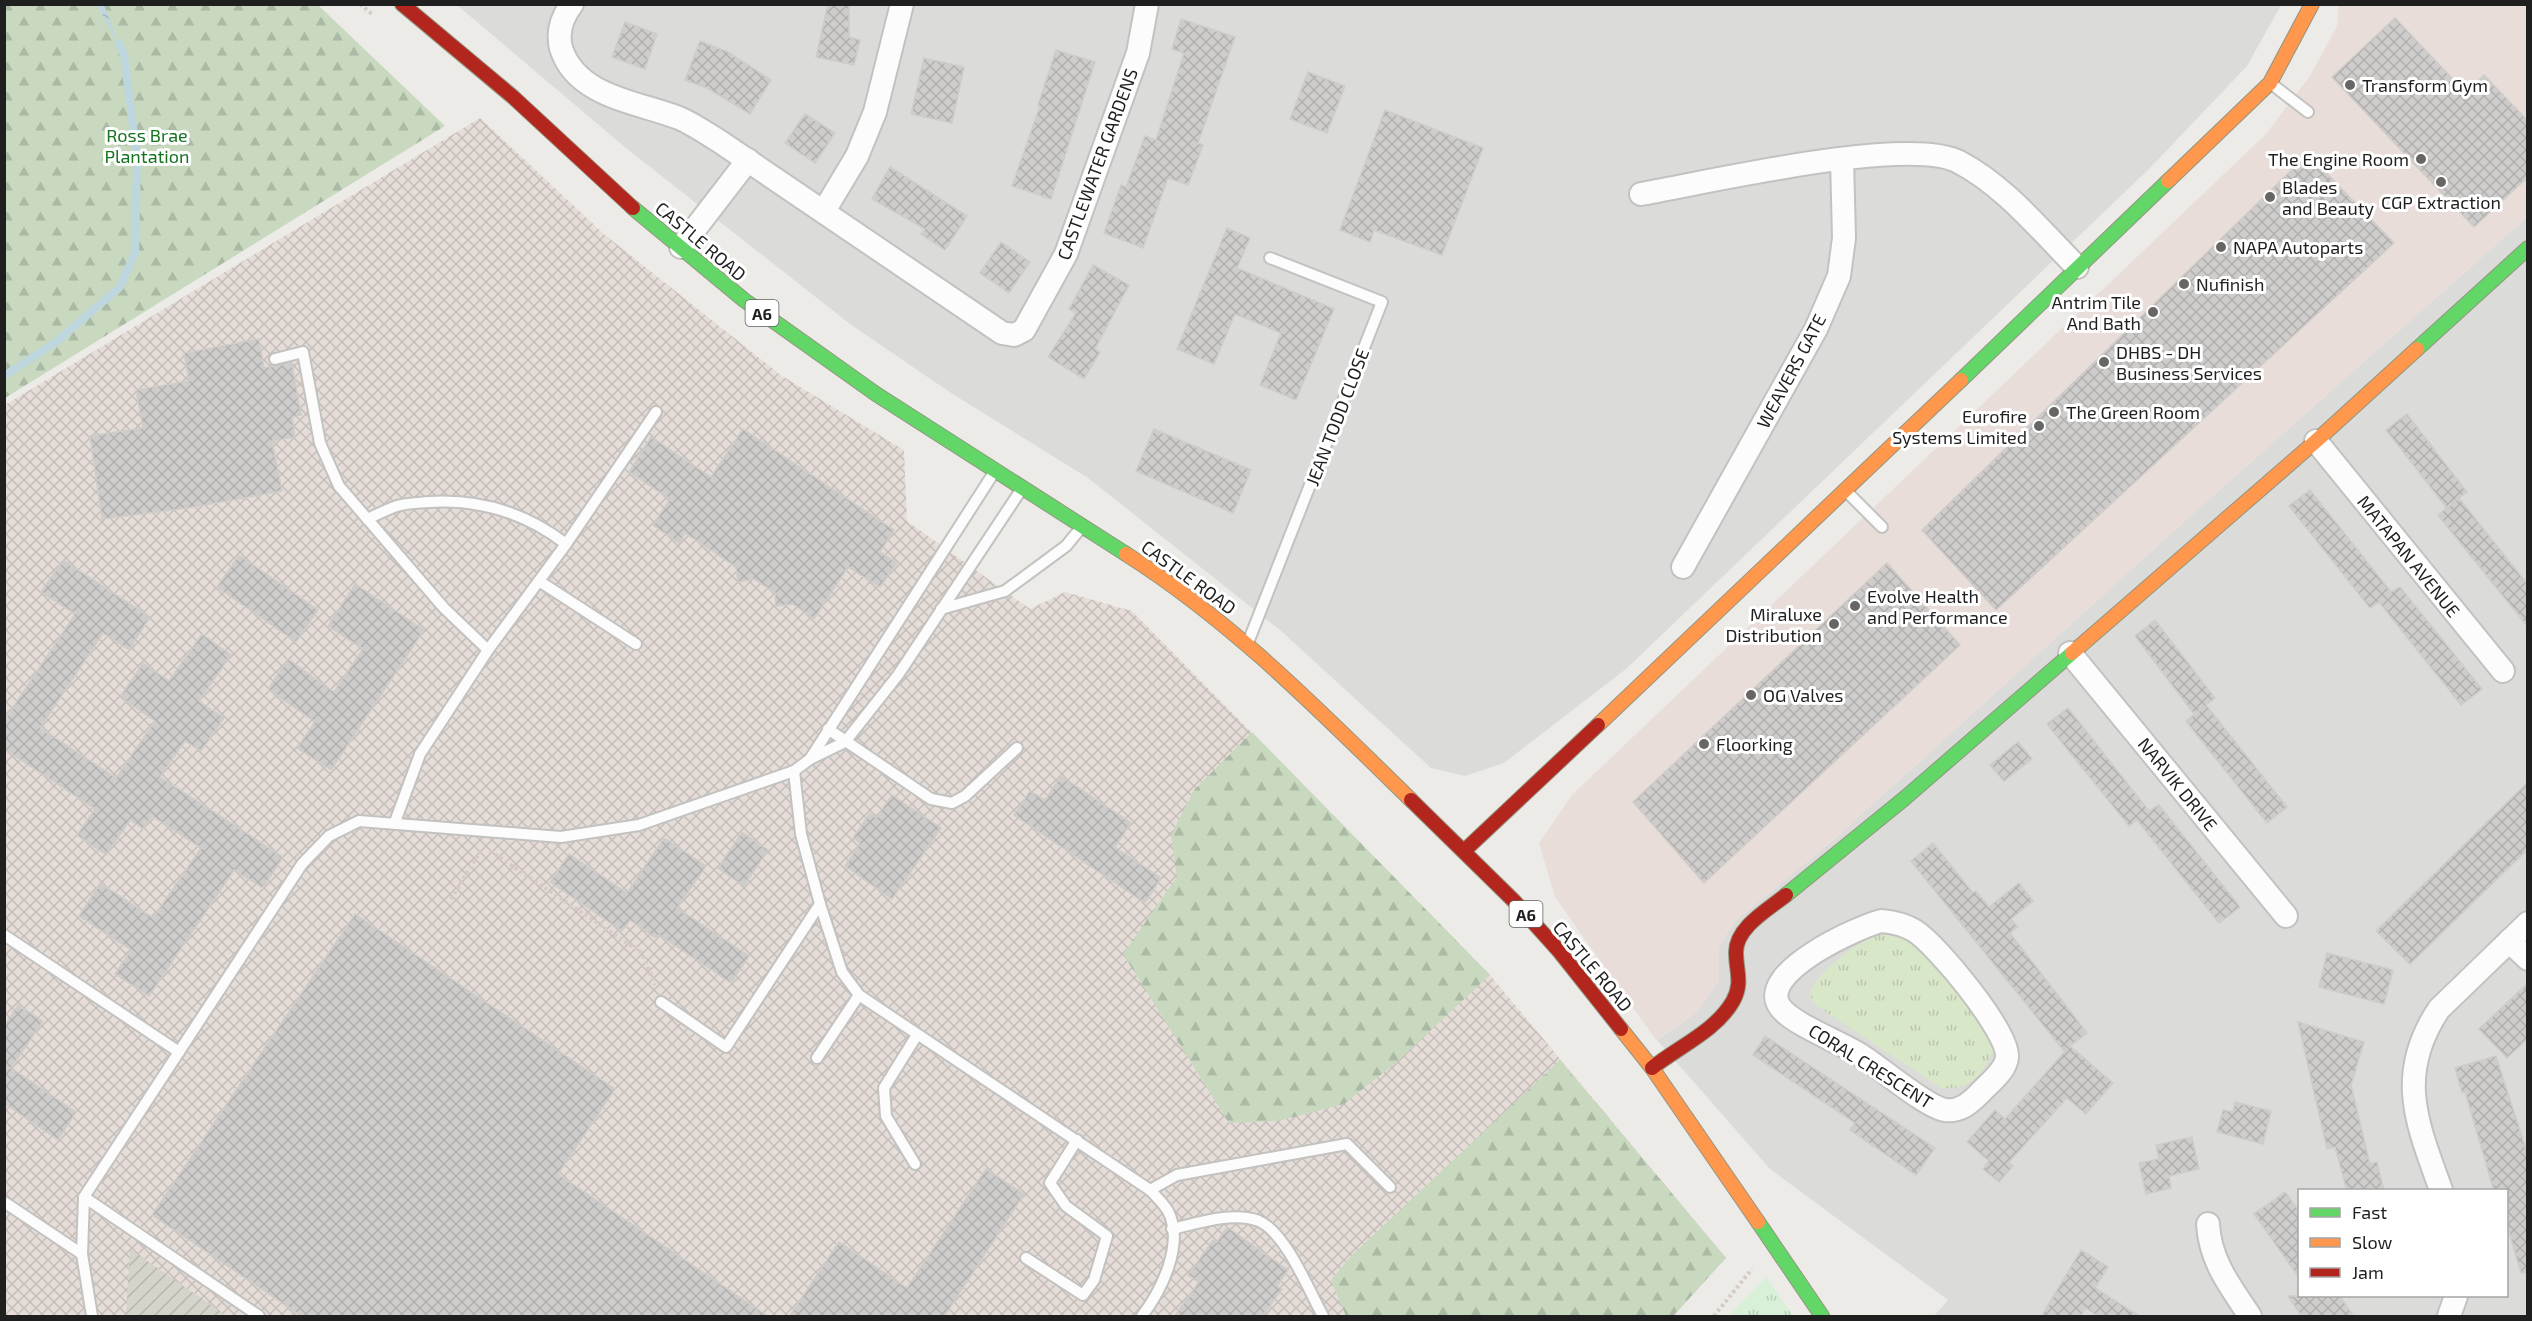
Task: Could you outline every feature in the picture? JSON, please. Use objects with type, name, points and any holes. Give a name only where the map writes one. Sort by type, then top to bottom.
[{"type":"street","name":"CASTLE ROAD","points":[[402,4],[513,97],[624,201],[744,300],[867,387],[1183,592],[1248,644],[1464,851],[1514,901],[1559,951],[1652,1068],[1822,1317]]},
{"type":"street","name":"CASTLEWATER GARDENS","points":[[572,4],[562,20],[559,40],[564,56],[575,73],[597,90],[686,122],[748,160],[1002,333],[1014,335],[1024,330],[1066,254],[1138,53],[1147,4]]},
{"type":"street","points":[[824,211],[857,156],[875,112],[902,4]]},
{"type":"street","points":[[1464,851],[1846,491],[2270,83],[2312,4]]},
{"type":"street","points":[[1641,194],[1842,159],[1932,153],[1957,160],[1985,178],[2077,267]]},
{"type":"street","name":"WEAVERS GATE","points":[[1683,567],[1816,329],[1839,276],[1844,238],[1842,159]]},
{"type":"street","points":[[681,248],[748,160]]},
{"type":"street","points":[[1652,1068],[1723,1014],[1736,993],[1739,978],[1735,948],[1738,938],[1746,928],[1905,798],[2316,441],[2528,248]]},
{"type":"street","name":"MATAPAN AVENUE","points":[[2316,441],[2503,671]]},
{"type":"street","name":"NARVIK DRIVE","points":[[2070,653],[2286,916]]},
{"type":"street","name":"CORAL CRESCENT","points":[[1881,921],[1906,926],[1929,943],[1977,999],[2003,1038],[2007,1050],[2006,1062],[2001,1071],[1965,1106],[1952,1110],[1940,1109],[1853,1051],[1789,1016],[1777,1001],[1778,986],[1783,977],[1801,961],[1869,925],[1881,921]]},
{"type":"street","points":[[2440,1189],[2413,1105],[2412,1085],[2417,1055],[2430,1023],[2439,1009],[2528,922]]},
{"type":"street","points":[[2509,941],[2528,959]]},
{"type":"street","points":[[1739,978],[1778,986]]},
{"type":"street","points":[[2208,1224],[2211,1248],[2217,1266],[2250,1317]]},
{"type":"street","points":[[2449,1317],[2456,1297]]},
{"type":"lane","points":[[2270,83],[2308,112]]},
{"type":"lane","name":"JEAN TODD CLOSE","points":[[1248,644],[1382,302],[1270,258]]},
{"type":"lane","points":[[275,359],[303,352],[320,443],[339,486],[444,608],[488,650]]},
{"type":"lane","points":[[395,822],[420,754],[488,650],[566,544],[656,412]]},
{"type":"lane","points":[[810,759],[996,470]]},
{"type":"lane","points":[[92,1317],[82,1254],[84,1197],[309,857],[329,836],[359,821],[395,822],[533,836],[561,837],[604,832],[639,825],[794,771],[810,759],[845,742],[898,675],[1023,488]]},
{"type":"lane","points":[[1846,491],[1882,527]]},
{"type":"lane","points":[[367,519],[398,505],[451,501],[481,504],[542,526],[566,544]]},
{"type":"lane","points":[[941,609],[1005,591],[1066,546],[1083,526]]},
{"type":"lane","points":[[538,581],[636,644]]},
{"type":"lane","points":[[828,729],[931,800],[952,803],[965,796],[1017,748]]},
{"type":"lane","points":[[794,771],[801,834],[820,904],[842,972],[859,995],[1150,1190],[1169,1213],[1172,1229],[1169,1264],[1159,1289],[1142,1317]]},
{"type":"lane","points":[[661,1002],[726,1047],[820,904]]},
{"type":"lane","points":[[4,935],[179,1052]]},
{"type":"lane","points":[[817,1058],[859,995]]},
{"type":"lane","points":[[915,1164],[886,1116],[884,1088],[917,1035]]},
{"type":"lane","points":[[1026,1258],[1083,1295],[1094,1280],[1107,1236],[1066,1206],[1050,1183],[1077,1140]]},
{"type":"lane","points":[[1150,1190],[1177,1175],[1347,1144],[1390,1187]]},
{"type":"lane","points":[[84,1197],[259,1317]]},
{"type":"lane","points":[[4,1202],[82,1254]]},
{"type":"lane","points":[[1172,1229],[1224,1218],[1259,1221],[1278,1236],[1323,1317]]},
{"type":"path","points":[[360,4],[377,19]]},
{"type":"path","points":[[451,899],[483,847],[642,953],[661,1002]]},
{"type":"path","points":[[1714,1317],[1757,1263]]},
{"type":"shaded area","points":[[457,5],[2281,5],[2247,66],[2150,168],[1626,669],[1504,763],[1465,776],[1431,768],[1280,630],[1088,478],[951,393],[850,324],[626,148]]},
{"type":"shaded area","points":[[2339,5],[2527,5],[2527,217],[2187,519],[1832,841],[1734,922],[1719,946],[1719,981],[1697,1012],[1656,1040],[1555,897],[1539,843],[1572,795],[2266,134],[2310,76],[2337,26]]},
{"type":"shaded area","points":[[480,118],[605,235],[782,376],[904,450],[907,521],[1030,609],[1065,592],[1132,611],[1490,975],[1726,1258],[1673,1316],[5,1316],[5,405]]},
{"type":"shaded area","points":[[2527,217],[2527,1316],[1934,1316],[1948,1300],[1770,1169],[1657,1040],[1697,1012],[1719,981],[1719,946],[1734,922],[1832,841],[2187,519]]},
{"type":"shaded area","points":[[130,1249],[227,1316],[126,1316]]},
{"type":"green space","name":"Ross Brae Plantation","points":[[5,5],[318,5],[445,126],[5,398]]},
{"type":"green space","points":[[1252,732],[1490,975],[1397,1062],[1344,1104],[1278,1121],[1229,1123],[1123,954],[1177,877],[1171,835],[1194,790]]},
{"type":"green space","points":[[1886,929],[1916,943],[1989,1030],[1995,1050],[1985,1067],[1968,1083],[1952,1088],[1941,1088],[1817,1006],[1810,996],[1820,977],[1841,957]]},
{"type":"green space","points":[[1560,1060],[1726,1258],[1673,1316],[1346,1316],[1331,1280],[1352,1255]]},
{"type":"green space","points":[[1766,1277],[1793,1316],[1728,1316]]},
{"type":"water","points":[[97,5],[104,5],[122,52]]},
{"type":"building","points":[[828,4],[849,4],[849,37],[860,40],[854,65],[816,57]]},
{"type":"building","points":[[2395,18],[2466,93],[2484,75],[2528,121],[2528,177],[2474,227],[2332,77]]},
{"type":"building","points":[[1181,19],[1235,37],[1198,143],[1203,145],[1188,185],[1168,178],[1143,248],[1104,233],[1121,185],[1126,187],[1145,136],[1156,140],[1184,53],[1172,49]]},
{"type":"building","points":[[625,22],[657,34],[645,69],[612,57]]},
{"type":"building","points":[[700,41],[728,52],[771,80],[750,114],[707,88],[685,80]]},
{"type":"building","points":[[1056,50],[1095,62],[1051,199],[1012,186],[1040,106],[1038,105]]},
{"type":"building","points":[[924,58],[964,67],[952,123],[911,114]]},
{"type":"building","points":[[1308,72],[1345,86],[1327,133],[1290,119]]},
{"type":"building","points":[[1385,110],[1483,148],[1442,255],[1374,230],[1370,242],[1340,230]]},
{"type":"building","points":[[805,114],[835,133],[815,163],[785,143]]},
{"type":"building","points":[[2308,154],[2394,243],[1996,610],[1922,530]]},
{"type":"building","points":[[890,167],[967,216],[945,250],[921,234],[925,229],[872,199]]},
{"type":"building","points":[[1227,228],[1250,238],[1237,268],[1334,309],[1296,400],[1260,385],[1281,333],[1235,314],[1214,364],[1177,349]]},
{"type":"building","points":[[1001,242],[1030,262],[1009,293],[980,273]]},
{"type":"building","points":[[1093,265],[1129,285],[1095,349],[1100,352],[1084,379],[1048,357],[1076,313],[1069,309]]},
{"type":"building","points":[[259,339],[264,368],[292,363],[301,415],[292,417],[295,437],[272,441],[282,491],[188,508],[102,519],[90,436],[143,428],[136,390],[189,381],[184,353]]},
{"type":"building","points":[[2407,414],[2467,492],[2446,507],[2386,430]]},
{"type":"building","points":[[743,429],[894,530],[880,552],[897,563],[880,587],[848,567],[814,619],[793,604],[776,606],[775,593],[754,579],[738,582],[736,567],[685,533],[679,543],[653,525],[670,499],[629,472],[651,437],[711,477]]},
{"type":"building","points":[[1154,429],[1251,470],[1233,513],[1136,471]]},
{"type":"building","points":[[2310,490],[2391,592],[2400,587],[2482,689],[2461,705],[2379,602],[2370,608],[2289,506]]},
{"type":"building","points":[[2459,498],[2528,585],[2528,627],[2438,515]]},
{"type":"building","points":[[239,555],[318,610],[296,642],[217,587]]},
{"type":"building","points":[[63,560],[150,617],[129,650],[103,633],[40,728],[116,778],[155,721],[120,697],[143,663],[169,681],[202,634],[231,655],[199,701],[224,718],[201,751],[185,741],[160,777],[283,857],[263,888],[234,870],[149,996],[115,974],[131,950],[79,916],[100,883],[153,918],[201,848],[152,816],[143,829],[130,820],[106,855],[77,835],[95,809],[4,749],[4,721],[75,614],[41,592]]},
{"type":"building","points":[[1887,563],[1960,645],[1704,883],[1633,802]]},
{"type":"building","points":[[355,584],[424,630],[331,770],[297,748],[315,722],[268,689],[288,659],[334,692],[363,649],[328,626]]},
{"type":"building","points":[[2155,620],[2215,698],[2206,705],[2287,807],[2267,823],[2186,721],[2205,706],[2194,714],[2135,636]]},
{"type":"building","points":[[2068,708],[2149,811],[2159,805],[2240,907],[2219,923],[2137,820],[2129,826],[2047,724]]},
{"type":"building","points":[[2018,742],[2032,759],[2004,781],[1990,765]]},
{"type":"building","points":[[1061,776],[1131,823],[1115,847],[1161,878],[1145,903],[1014,815],[1030,791],[1045,800]]},
{"type":"building","points":[[2528,782],[2528,849],[2410,964],[2376,931]]},
{"type":"building","points":[[892,795],[941,828],[892,899],[845,866],[860,843],[853,838],[870,813],[876,818]]},
{"type":"building","points":[[742,832],[768,850],[744,886],[718,868]]},
{"type":"building","points":[[664,838],[706,866],[677,908],[749,956],[731,983],[659,935],[657,939],[630,920],[622,931],[550,882],[569,854],[627,893]]},
{"type":"building","points":[[1933,843],[1973,893],[1976,891],[1989,907],[2019,883],[2033,901],[2011,919],[2018,927],[2010,933],[2087,1033],[2070,1046],[2113,1083],[2086,1114],[2067,1098],[2009,1162],[2013,1166],[1999,1182],[1983,1169],[1989,1161],[1967,1142],[1995,1110],[2005,1119],[2068,1048],[2064,1051],[1911,861]]},
{"type":"building","points":[[355,914],[615,1089],[558,1174],[769,1317],[303,1317],[152,1215]]},
{"type":"building","points":[[2327,953],[2393,970],[2384,1004],[2319,987]]},
{"type":"building","points":[[2528,983],[2528,1038],[2507,1058],[2479,1029]]},
{"type":"building","points":[[18,1005],[43,1021],[11,1068],[76,1112],[58,1140],[4,1103],[4,1026]]},
{"type":"building","points":[[2298,1022],[2364,1042],[2351,1085],[2370,1164],[2377,1162],[2384,1189],[2346,1189],[2335,1147],[2327,1149]]},
{"type":"building","points":[[1765,1036],[1935,1148],[1916,1175],[1850,1130],[1855,1123],[1753,1055]]},
{"type":"building","points":[[2496,1056],[2528,1155],[2528,1272],[2521,1273],[2508,1229],[2508,1189],[2493,1189],[2465,1092],[2462,1093],[2455,1068]]},
{"type":"building","points":[[2235,1102],[2271,1111],[2263,1144],[2217,1132],[2223,1110],[2233,1112]]},
{"type":"building","points":[[2192,1137],[2199,1169],[2169,1176],[2171,1188],[2146,1194],[2139,1163],[2159,1159],[2156,1145]]},
{"type":"building","points":[[986,1169],[1024,1194],[944,1317],[789,1317],[839,1242],[907,1288]]},
{"type":"building","points":[[2285,1192],[2298,1209],[2298,1276],[2254,1214]]},
{"type":"building","points":[[1227,1227],[1288,1270],[1277,1286],[1282,1289],[1262,1317],[1174,1317],[1199,1282],[1188,1275],[1214,1239],[1217,1242]]},
{"type":"building","points":[[2081,1250],[2108,1267],[2095,1288],[2141,1317],[2099,1317],[2086,1308],[2080,1317],[2041,1317]]},
{"type":"building","points":[[2288,1296],[2341,1297],[2354,1317],[2302,1317]]},
{"type":"waterway","points":[[4,376],[56,342],[120,287],[135,252],[137,158],[124,55],[119,44]]},
{"type":"traffic: fast","points":[[1961,380],[2168,181]]},
{"type":"traffic: fast","points":[[633,208],[744,300],[876,394],[1126,554]]},
{"type":"traffic: fast","points":[[2417,349],[2528,248]]},
{"type":"traffic: fast","points":[[1786,895],[1905,798],[2072,653]]},
{"type":"traffic: fast","points":[[1758,1222],[1822,1316]]},
{"type":"traffic: slow","points":[[2168,181],[2270,83],[2312,4]]},
{"type":"traffic: slow","points":[[2072,653],[2316,441],[2417,349]]},
{"type":"traffic: slow","points":[[1598,725],[1961,380]]},
{"type":"traffic: slow","points":[[1126,554],[1203,609],[1275,670],[1411,800]]},
{"type":"traffic: slow","points":[[1621,1029],[1652,1068],[1758,1222]]},
{"type":"traffic: jam","points":[[402,4],[513,97],[633,208]]},
{"type":"traffic: jam","points":[[1464,851],[1598,725]]},
{"type":"traffic: jam","points":[[1411,800],[1514,901],[1559,951],[1621,1029]]},
{"type":"traffic: jam","points":[[1652,1068],[1707,1030],[1726,1012],[1738,988],[1736,952],[1741,935],[1755,919],[1786,895]]},
{"type":"place","name":"Transform Gym","points":[[2350,85]]},
{"type":"place","name":"The Engine Room","points":[[2421,159]]},
{"type":"place","name":"CGP Extraction","points":[[2441,182]]},
{"type":"place","name":"Blades and Beauty","points":[[2270,197]]},
{"type":"place","name":"NAPA Autoparts","points":[[2221,247]]},
{"type":"place","name":"Nufinish","points":[[2184,284]]},
{"type":"place","name":"Antrim Tile And Bath","points":[[2153,312]]},
{"type":"place","name":"DHBS - DH Business Services","points":[[2104,362]]},
{"type":"place","name":"The Green Room","points":[[2054,412]]},
{"type":"place","name":"Eurofire Systems Limited","points":[[2039,426]]},
{"type":"place","name":"Evolve Health and Performance","points":[[1855,606]]},
{"type":"place","name":"Miraluxe Distribution","points":[[1834,624]]},
{"type":"place","name":"OG Valves","points":[[1751,695]]},
{"type":"place","name":"Floorking","points":[[1704,744]]}]
